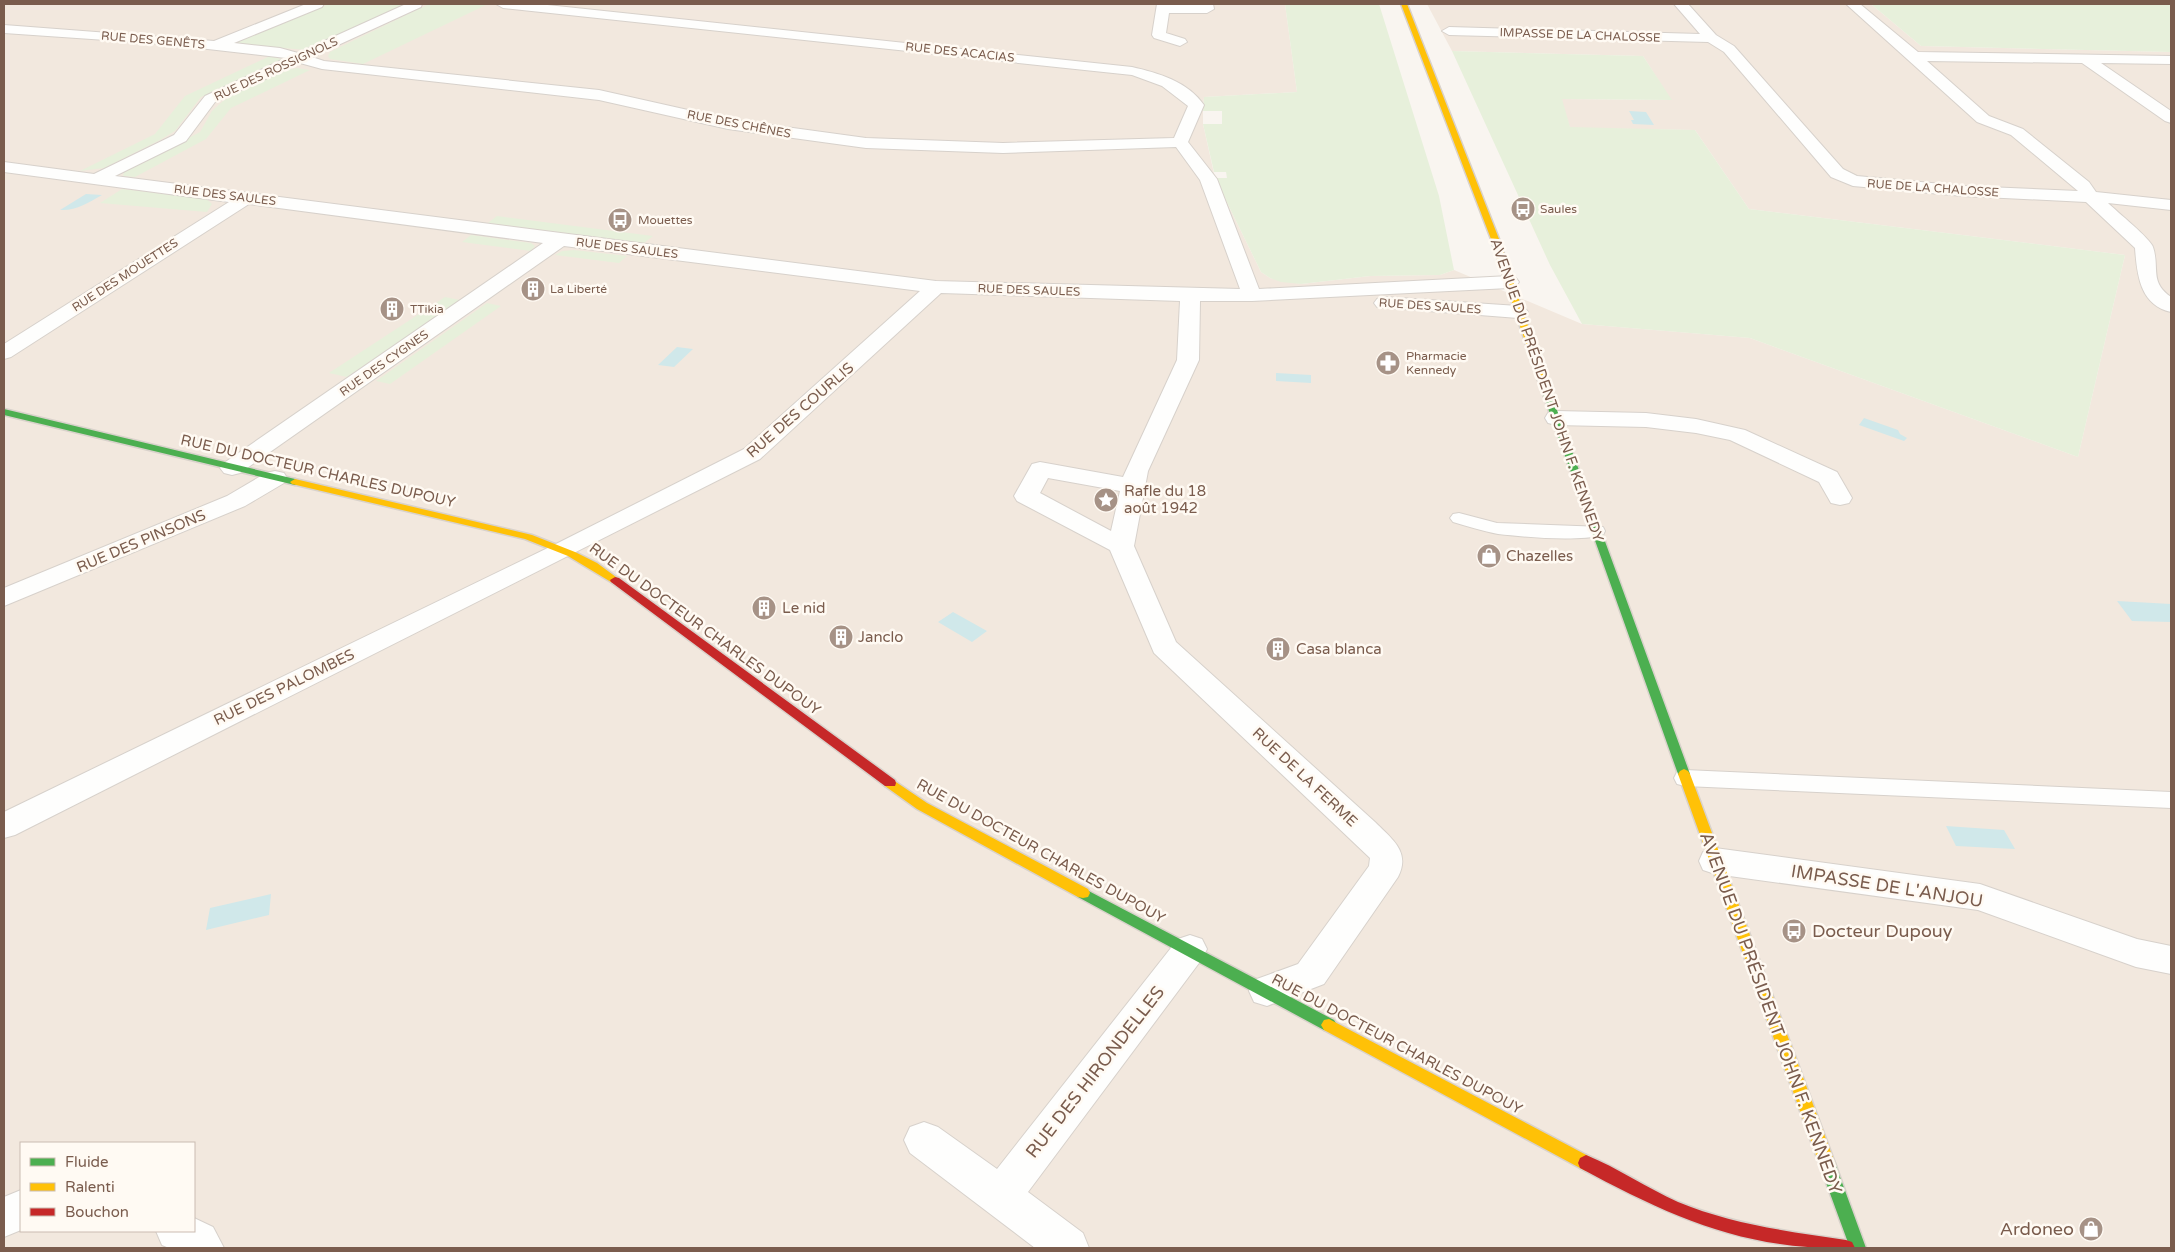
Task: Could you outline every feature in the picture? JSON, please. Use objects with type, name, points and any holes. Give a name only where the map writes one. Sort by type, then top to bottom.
[{"type":"main road","name":"AVENUE DU PRÉSIDENT JOHN F. KENNEDY","points":[[1404,4],[1495,239],[1518,312],[1596,531],[1858,1248]]},
{"type":"main road","name":"RUE DU DOCTEUR CHARLES DUPOUY","points":[[4,412],[232,468],[525,534],[565,549],[592,563],[922,806],[1655,1200],[1722,1225],[1788,1240],[1846,1248]]},
{"type":"street","points":[[216,46],[317,4]]},
{"type":"street","name":"RUE DES ROSSIGNOLS","points":[[97,179],[180,138],[210,99],[416,4]]},
{"type":"street","name":"RUE DES ACACIAS","points":[[503,4],[1132,71],[1156,76],[1170,83],[1181,90],[1196,105],[1180,142]]},
{"type":"street","points":[[1180,42],[1159,35],[1164,6],[1207,9],[1207,4]]},
{"type":"street","name":"RUE DE LA CHALOSSE","points":[[1681,4],[1711,38],[1730,49],[1837,173],[1852,181],[1963,192],[2158,202],[2171,205]]},
{"type":"street","points":[[1852,4],[1983,118],[2016,132],[2083,186],[2092,198],[2144,247],[2148,282],[2151,290],[2158,298],[2171,306]]},
{"type":"street","name":"RUE DES GENÊTS","points":[[4,29],[164,40],[280,52],[302,58]]},
{"type":"street","name":"IMPASSE DE LA CHALOSSE","points":[[1449,31],[1711,38]]},
{"type":"street","points":[[1914,56],[2171,60]]},
{"type":"street","name":"RUE DES CHÊNES","points":[[302,58],[322,64],[599,94],[728,124],[842,140],[914,146],[1003,148],[1140,145],[1180,142]]},
{"type":"street","points":[[2084,58],[2171,118]]},
{"type":"street","points":[[1180,142],[1208,179],[1252,295]]},
{"type":"street","name":"RUE DES SAULES","points":[[4,167],[936,287],[1190,295],[1252,295],[1509,282]]},
{"type":"street","points":[[4,181],[26,170]]},
{"type":"street","name":"RUE DES MOUETTES","points":[[4,353],[247,198]]},
{"type":"street","name":"RUE DES CYGNES","points":[[232,468],[560,240]]},
{"type":"street","name":"RUE DES COURLIS","points":[[565,549],[752,454],[936,287]]},
{"type":"street","points":[[1133,486],[1040,469],[1026,496],[1121,546],[1136,472],[1188,360],[1190,295]]},
{"type":"street","name":"RUE DES SAULES","points":[[1252,295],[1518,312]]},
{"type":"street","points":[[1556,418],[1646,420],[1696,426],[1737,435],[1828,477],[1840,498]]},
{"type":"street","name":"RUE DES PINSONS","points":[[4,598],[236,501],[275,478]]},
{"type":"street","name":"RUE DE LA FERME","points":[[1121,546],[1164,648],[1364,831],[1386,854],[1386,868],[1311,974],[1267,991]]},
{"type":"street","name":"RUE DES PALOMBES","points":[[4,826],[565,549]]},
{"type":"street","name":"IMPASSE DE L'ANJOU","points":[[1715,860],[1980,898],[2136,953],[2171,960]]},
{"type":"street","name":"RUE DES HIRONDELLES","points":[[1001,1196],[1030,1155],[1190,950]]},
{"type":"street","points":[[924,1140],[1068,1248]]},
{"type":"street","points":[[4,1217],[20,1210]]},
{"type":"street","points":[[179,1232],[198,1241],[203,1248]]},
{"type":"lane","points":[[1459,518],[1497,528],[1596,531]]},
{"type":"lane","points":[[1685,778],[2171,800]]},
{"type":"shaded area","points":[[4,4],[1285,4],[1297,92],[1204,97],[1203,111],[1203,124],[1215,178],[1261,272],[1270,278],[1301,284],[1370,276],[1440,275],[1454,270],[1582,324],[1750,338],[2078,457],[2125,255],[1749,209],[1695,130],[1570,128],[1561,99],[1671,100],[1643,56],[1452,51],[1427,4],[1871,4],[1921,46],[2171,52],[2171,1248],[4,1248]]},
{"type":"green space","points":[[329,4],[407,4],[307,50],[233,44]]},
{"type":"green space","points":[[429,4],[486,5],[363,64],[330,59],[328,56],[330,52]]},
{"type":"green space","points":[[1285,4],[1379,4],[1439,196],[1454,270],[1440,275],[1370,276],[1301,284],[1281,282],[1261,272],[1215,178],[1227,178],[1226,172],[1214,172],[1203,124],[1222,124],[1222,111],[1203,111],[1204,97],[1297,92]]},
{"type":"green space","points":[[1871,4],[2171,4],[2171,52],[1921,46]]},
{"type":"green space","points":[[1452,51],[1643,56],[1672,100],[1562,99],[1570,127],[1695,130],[1749,209],[2125,255],[2078,457],[1750,338],[1582,324],[1550,265]]},
{"type":"green space","points":[[270,56],[281,59],[280,63],[201,97],[175,131],[104,168],[80,171],[155,134],[185,96]]},
{"type":"green space","points":[[297,68],[310,70],[231,108],[206,139],[135,177],[123,176],[124,172],[200,132],[212,111],[223,101],[286,70]]},
{"type":"green space","points":[[122,189],[207,199],[212,204],[207,212],[100,203]]},
{"type":"green space","points":[[497,216],[653,236],[644,243],[488,223]]},
{"type":"green space","points":[[471,235],[531,243],[535,246],[531,251],[462,242]]},
{"type":"green space","points":[[574,250],[627,256],[619,263],[555,255],[562,251]]},
{"type":"green space","points":[[445,297],[460,300],[347,377],[329,373]]},
{"type":"green space","points":[[487,303],[501,306],[390,384],[376,381]]},
{"type":"water","points":[[1629,111],[1646,112],[1654,125],[1633,124],[1631,120],[1634,120]]},
{"type":"water","points":[[86,194],[102,195],[77,208],[60,210]]},
{"type":"water","points":[[677,347],[693,349],[674,367],[658,365]]},
{"type":"water","points":[[1276,373],[1311,375],[1311,383],[1276,381]]},
{"type":"water","points":[[1864,418],[1898,430],[1900,434],[1907,438],[1904,441],[1859,425]]},
{"type":"water","points":[[2117,601],[2171,604],[2171,622],[2132,621]]},
{"type":"water","points":[[953,612],[987,631],[972,642],[938,622]]},
{"type":"water","points":[[1946,826],[2004,830],[2015,849],[1956,846]]},
{"type":"water","points":[[271,894],[269,915],[206,930],[210,908]]},
{"type":"traffic: fast","points":[[1542,380],[1684,774]]},
{"type":"traffic: fast","points":[[4,412],[295,482]]},
{"type":"traffic: fast","points":[[1083,893],[1329,1025]]},
{"type":"traffic: fast","points":[[1828,1166],[1858,1248]]},
{"type":"traffic: slow","points":[[1404,4],[1495,239],[1542,380]]},
{"type":"traffic: slow","points":[[295,482],[529,537],[571,554],[593,565],[615,580]]},
{"type":"traffic: slow","points":[[1684,774],[1828,1166]]},
{"type":"traffic: slow","points":[[890,783],[922,806],[1083,893]]},
{"type":"traffic: slow","points":[[1329,1025],[1586,1163]]},
{"type":"traffic: jam","points":[[615,580],[890,783]]},
{"type":"traffic: jam","points":[[1586,1163],[1654,1199],[1700,1218],[1773,1237],[1846,1248]]},
{"type":"place","name":"Saules","points":[[1523,209]]},
{"type":"place","name":"Mouettes","points":[[620,220]]},
{"type":"place","name":"La Liberté","points":[[533,289]]},
{"type":"place","name":"TTikia","points":[[392,309]]},
{"type":"place","name":"Pharmacie Kennedy","points":[[1388,363]]},
{"type":"place","name":"Rafle du 18 août 1942","points":[[1106,500]]},
{"type":"place","name":"Chazelles","points":[[1489,556]]},
{"type":"place","name":"Le nid","points":[[764,608]]},
{"type":"place","name":"Janclo","points":[[841,637]]},
{"type":"place","name":"Casa blanca","points":[[1278,649]]},
{"type":"place","name":"Docteur Dupouy","points":[[1794,931]]},
{"type":"place","name":"Ardoneo","points":[[2091,1229]]}]
